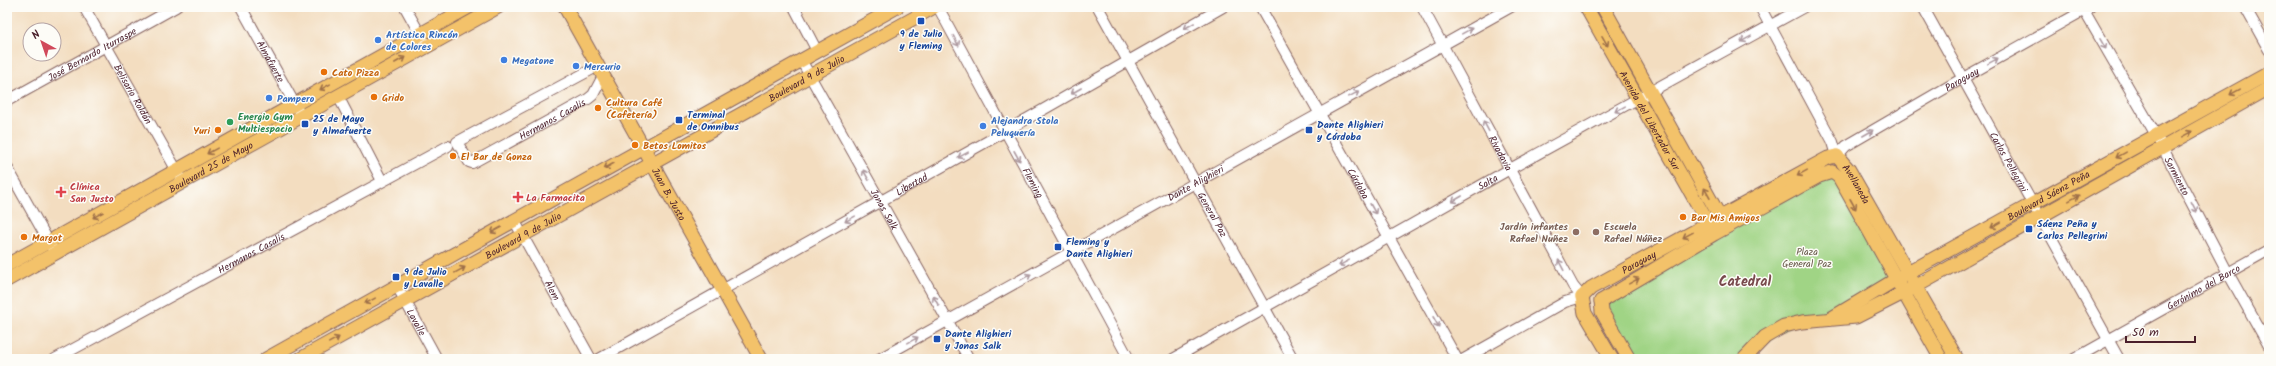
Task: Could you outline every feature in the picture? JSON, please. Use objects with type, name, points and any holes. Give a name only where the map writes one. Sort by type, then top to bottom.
[{"type":"main road","name":"Boulevard 25 de Mayo","points":[[298,110],[338,96],[423,40],[469,7]]},
{"type":"main road","name":"Boulevard 25 de Mayo","points":[[7,265],[52,247],[423,40],[498,7]]},
{"type":"main road","name":"Juan B. Justo","points":[[565,7],[761,359]]},
{"type":"main road","name":"Boulevard 9 de Julio","points":[[300,359],[934,7]]},
{"type":"main road","name":"Avenida del Libertador Sur","points":[[1586,7],[1711,229]]},
{"type":"main road","name":"Avenida del Libertador Sur","points":[[1603,7],[1723,222]]},
{"type":"main road","name":"Boulevard 9 de Julio","points":[[275,357],[643,147],[894,8]]},
{"type":"main road","name":"Boulevard Sáenz Peña","points":[[1828,320],[1895,280],[2269,73]]},
{"type":"main road","name":"Boulevard Sáenz Peña","points":[[1744,359],[1759,342],[1774,331],[1793,323],[1856,317],[1915,287],[2269,88]]},
{"type":"main road","points":[[1832,172],[1837,156]]},
{"type":"main road","name":"Paraguay","points":[[1600,301],[1711,229],[1828,158],[1837,156]]},
{"type":"main road","name":"Avellaneda","points":[[1837,156],[1849,170],[1957,359]]},
{"type":"main road","name":"Paraguay","points":[[1723,222],[1819,176],[1832,172]]},
{"type":"main road","name":"Avellaneda","points":[[1832,172],[1839,177],[1902,293],[1940,359]]},
{"type":"main road","name":"Paraguay","points":[[1582,297],[1591,288],[1711,229]]},
{"type":"main road","name":"Boulevard 25 de Mayo","points":[[7,280],[52,247]]},
{"type":"main road","points":[[1582,297],[1600,301],[1602,312],[1628,359]]},
{"type":"main road","name":"Rivadavia","points":[[1582,297],[1585,314],[1612,359]]},
{"type":"street","name":"Belisario Roldán","points":[[84,7],[180,176]]},
{"type":"street","name":"José Bernardo Iturraspe","points":[[7,101],[176,7]]},
{"type":"street","name":"Almafuerte","points":[[241,7],[298,110]]},
{"type":"street","points":[[405,7],[423,40]]},
{"type":"street","points":[[794,7],[817,51]]},
{"type":"street","name":"Fleming","points":[[938,7],[1004,132],[1129,359]]},
{"type":"street","name":"General Paz","points":[[1098,7],[1127,62],[1293,359]]},
{"type":"street","name":"Libertad","points":[[599,359],[722,289],[881,202],[1223,7]]},
{"type":"street","name":"Córdoba","points":[[1260,7],[1457,359]]},
{"type":"street","name":"Rivadavia","points":[[1422,7],[1573,286],[1582,297]]},
{"type":"street","name":"Dante Alighieri","points":[[879,359],[1511,7]]},
{"type":"street","name":"Avellaneda","points":[[1760,7],[1833,142],[1837,156]]},
{"type":"street","name":"Salta","points":[[1173,359],[1510,169],[1804,7]]},
{"type":"street","name":"Carlos Pellegrini","points":[[1923,7],[2119,359]]},
{"type":"street","points":[[2245,7],[2269,50]]},
{"type":"street","name":"Paraguay","points":[[1837,156],[1846,146],[2085,8]]},
{"type":"street","name":"Sarmiento","points":[[2085,8],[2163,148],[2228,273],[2269,346]]},
{"type":"street","name":"Jonas Salk","points":[[801,60],[969,359]]},
{"type":"street","name":"Hermanos Casalis","points":[[54,359],[452,144],[601,71]]},
{"type":"street","name":"Hermanos Casalis","points":[[452,144],[469,162],[472,163],[588,99],[593,95],[601,71]]},
{"type":"street","points":[[338,96],[382,182]]},
{"type":"street","points":[[7,167],[52,247]]},
{"type":"street","name":"Alem","points":[[514,220],[591,359]]},
{"type":"street","name":"Gerónimo del Barco","points":[[2074,359],[2269,250]]},
{"type":"street","name":"Lavalle","points":[[397,286],[437,359]]},
{"type":"street","name":"Paraguay","points":[[1464,359],[1565,302],[1582,297]]},
{"type":"green space","name":"Plaza General Paz","points":[[1832,172],[1895,280],[1846,308],[1793,323],[1744,359],[1629,359],[1601,301]]},
{"type":"place","name":"9 de Julio y Fleming","points":[[921,21]]},
{"type":"place","name":"Artística Rincón de Colores","points":[[378,40]]},
{"type":"place","name":"Megatone","points":[[504,60]]},
{"type":"place","name":"Mercurio","points":[[576,66]]},
{"type":"place","name":"Cato Pizza","points":[[324,72]]},
{"type":"place","name":"Grido","points":[[374,97]]},
{"type":"place","name":"Pampero","points":[[269,98]]},
{"type":"place","name":"Cultura Café (Cafetería)","points":[[598,108]]},
{"type":"place","name":"Terminal de Omnibus","points":[[679,120]]},
{"type":"place","name":"Energio Gym Multiespacio","points":[[230,122]]},
{"type":"place","name":"25 de Mayo y Almafuerte","points":[[305,124]]},
{"type":"place","name":"Alejandra Stola Peluquería","points":[[983,126]]},
{"type":"place","name":"Yuri","points":[[218,130]]},
{"type":"place","name":"Dante Alighieri y Córdoba","points":[[1309,130]]},
{"type":"place","name":"Betos Lomitos","points":[[635,145]]},
{"type":"place","name":"El Bar de Gonza","points":[[453,156]]},
{"type":"place","name":"Clínica San Justo","points":[[61,192]]},
{"type":"place","name":"La Farmacita","points":[[518,197]]},
{"type":"place","name":"Bar Mis Amigos","points":[[1683,217]]},
{"type":"place","name":"Sáenz Peña y Carlos Pellegrini","points":[[2029,229]]},
{"type":"place","name":"Jardín infantes Rafael Nuñez","points":[[1576,232]]},
{"type":"place","name":"Escuela Rafael Núñez","points":[[1596,232]]},
{"type":"place","name":"Margot","points":[[24,237]]},
{"type":"place","name":"Fleming y Dante Alighieri","points":[[1058,247]]},
{"type":"place","name":"9 de Julio y Lavalle","points":[[396,277]]},
{"type":"place","name":"Dante Alighieri y Jonas Salk","points":[[937,339]]},
{"type":"district","name":"Catedral","points":[[1745,281]]}]
